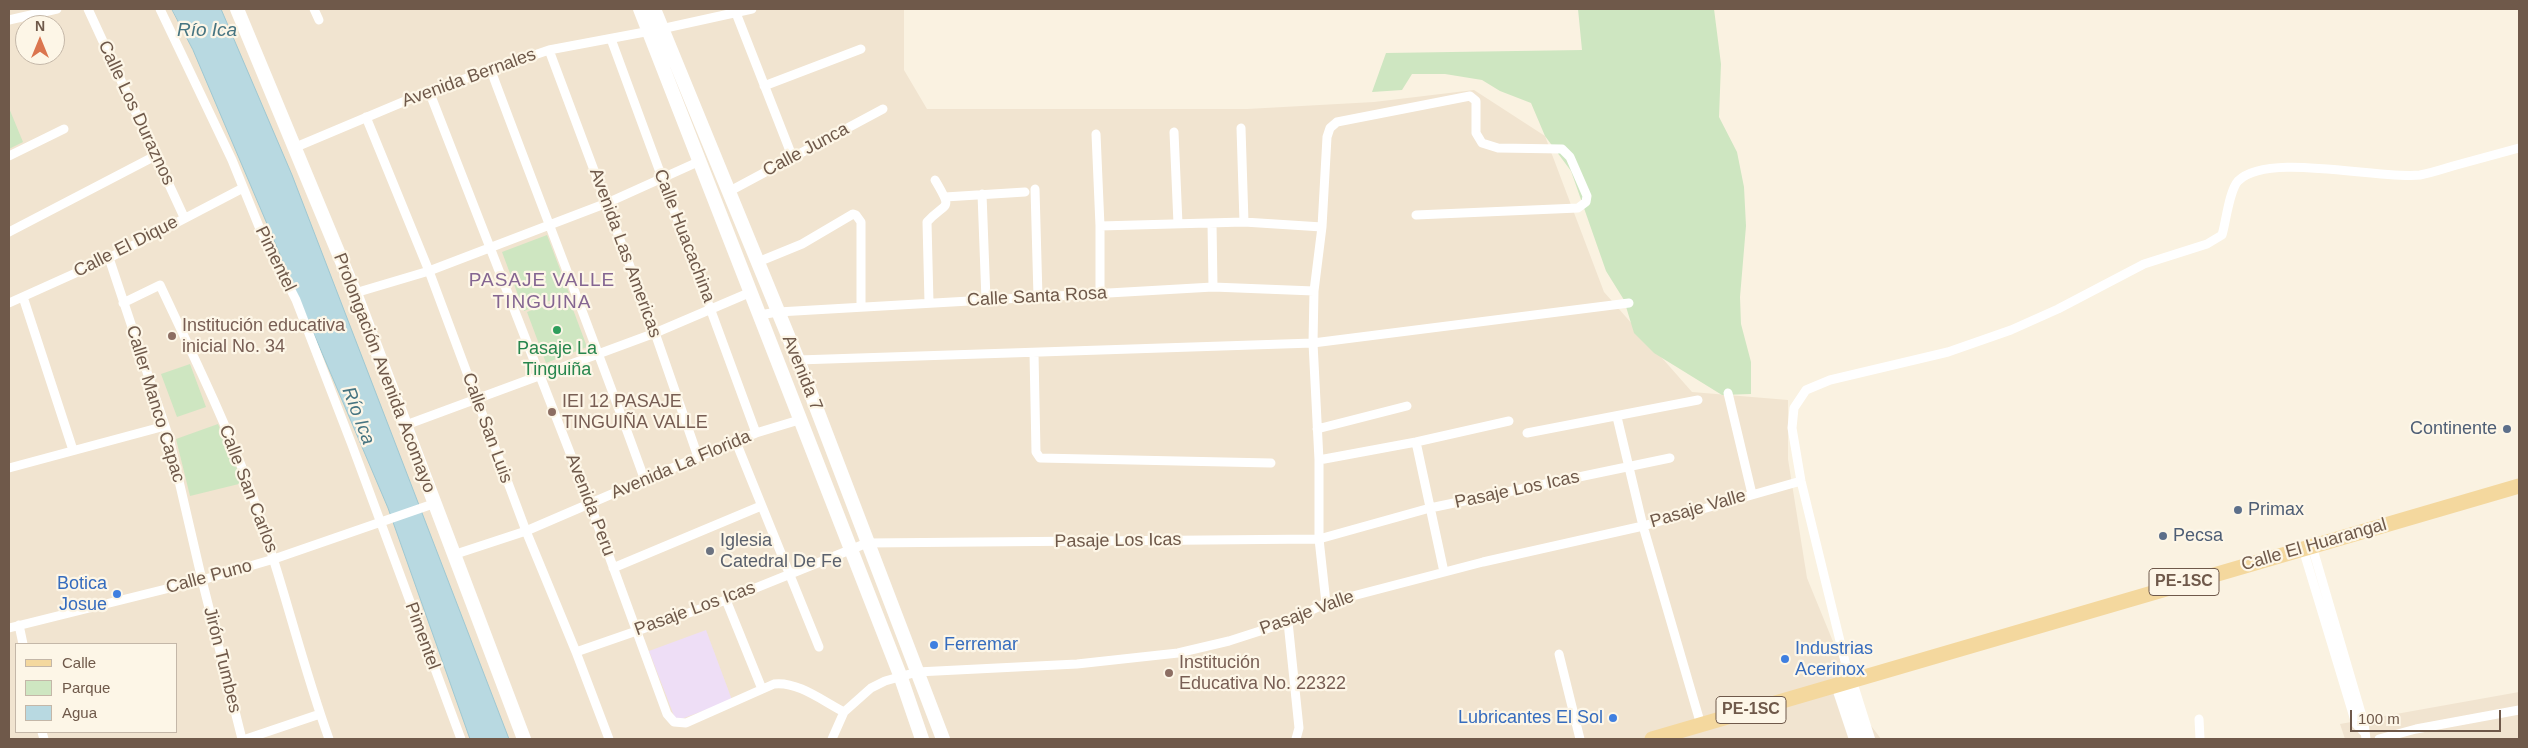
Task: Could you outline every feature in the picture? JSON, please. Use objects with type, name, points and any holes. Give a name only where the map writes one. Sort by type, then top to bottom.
[{"type":"main road","name":"Calle El Huarangal","points":[[1844,683],[2519,486]]},
{"type":"main road","name":"PE-1SC","points":[[1652,739],[1844,683]]},
{"type":"street","points":[[9,20],[57,9]]},
{"type":"street","name":"Calle Los Duraznos","points":[[88,9],[184,217]]},
{"type":"street","name":"Pimentel","points":[[160,9],[232,160],[260,230],[296,300],[383,520],[461,739]]},
{"type":"street","name":"Prolongación Avenida Acomayo","points":[[237,9],[296,147],[355,293],[406,425],[429,505],[453,555],[524,739]]},
{"type":"street","points":[[314,9],[319,20]]},
{"type":"street","name":"Avenida 7","points":[[640,9],[654,30],[730,192],[798,360],[943,739]]},
{"type":"street","name":"Avenida 7","points":[[654,9],[654,30],[700,161],[849,550],[900,675],[922,739]]},
{"type":"street","name":"Avenida Bernales","points":[[296,147],[429,91],[490,68],[549,50],[611,39],[750,9]]},
{"type":"street","points":[[736,13],[792,156]]},
{"type":"street","name":"Calle Huacachina","points":[[611,39],[756,434]]},
{"type":"street","points":[[764,86],[861,49]]},
{"type":"street","name":"Avenida Las Americas","points":[[549,50],[655,333],[698,456]]},
{"type":"street","points":[[490,68],[644,478]]},
{"type":"street","name":"Avenida Peru","points":[[429,91],[492,247],[590,504],[667,714],[674,722],[686,723],[762,689]]},
{"type":"street","points":[[1326,603],[1318,539],[1318,460],[1313,343],[1314,291],[1322,227],[1327,137],[1330,128],[1337,122],[1465,96],[1474,98],[1476,101],[1476,133],[1482,143],[1498,148],[1562,149],[1570,157],[1587,196],[1586,202],[1578,208],[1416,215]]},
{"type":"street","name":"Calle Junca","points":[[730,192],[792,156],[883,109]]},
{"type":"street","name":"Calle San Luis","points":[[366,117],[429,271],[526,531],[576,652],[609,739]]},
{"type":"street","points":[[1240,128],[1244,222]]},
{"type":"street","points":[[9,156],[64,129]]},
{"type":"street","points":[[1174,132],[1178,224]]},
{"type":"street","points":[[1096,134],[1100,226],[1100,293]]},
{"type":"street","points":[[1856,739],[1801,481],[1792,428],[1794,408],[1806,390],[1830,380],[1948,352],[2011,330],[2058,309],[2144,264],[2207,244],[2222,236],[2231,196],[2237,182],[2250,174],[2266,169],[2294,168],[2345,170],[2375,175],[2421,175],[2519,148]]},
{"type":"street","points":[[9,232],[155,156]]},
{"type":"street","points":[[355,293],[429,271],[607,203],[700,161]]},
{"type":"street","points":[[929,303],[926,226],[931,217],[944,210],[945,197],[935,180]]},
{"type":"street","name":"Calle El Dique","points":[[9,303],[109,258],[184,217],[243,188]]},
{"type":"street","points":[[1035,189],[1038,297]]},
{"type":"street","points":[[945,197],[1025,192]]},
{"type":"street","points":[[982,194],[986,300]]},
{"type":"street","points":[[758,262],[802,244],[853,214],[856,215],[861,222],[861,307]]},
{"type":"street","points":[[1100,226],[1244,222],[1322,227]]},
{"type":"street","points":[[1212,223],[1213,287]]},
{"type":"street","name":"Caller Manco Capac","points":[[109,258],[165,426],[202,580]]},
{"type":"street","name":"Calle San Carlos","points":[[123,303],[160,285],[220,414],[249,485],[274,559],[329,739]]},
{"type":"street","name":"Calle Santa Rosa","points":[[760,315],[778,312],[1213,287],[1314,291]]},
{"type":"street","points":[[406,425],[655,333],[750,292]]},
{"type":"street","points":[[23,297],[73,450]]},
{"type":"street","points":[[798,360],[1313,343],[1629,303]]},
{"type":"street","points":[[1034,353],[1036,452],[1040,458],[1271,462]]},
{"type":"street","points":[[1728,393],[1752,494]]},
{"type":"street","points":[[1527,433],[1698,400]]},
{"type":"street","points":[[1317,430],[1407,406]]},
{"type":"street","points":[[1617,417],[1643,526],[1701,725]]},
{"type":"street","name":"Avenida La Florida","points":[[453,555],[526,531],[698,456],[799,420]]},
{"type":"street","points":[[1318,460],[1416,442],[1509,421]]},
{"type":"street","points":[[9,468],[165,426]]},
{"type":"street","points":[[736,442],[819,646]]},
{"type":"street","points":[[1416,442],[1444,572]]},
{"type":"street","name":"Pasaje Los Icas","points":[[576,652],[726,600],[867,543],[1318,539],[1430,508],[1670,458]]},
{"type":"street","name":"Pasaje Valle","points":[[832,739],[844,712],[871,688],[900,675],[917,672],[1076,664],[1178,653],[1229,641],[1288,622],[1326,603],[1444,572],[1643,526],[1801,481]]},
{"type":"street","name":"Calle Puno","points":[[9,628],[202,580],[274,559],[429,505]]},
{"type":"street","points":[[613,568],[761,506]]},
{"type":"street","points":[[2308,548],[2356,724],[2365,736]]},
{"type":"street","name":"Jirón Tumbes","points":[[202,580],[244,739]]},
{"type":"street","points":[[726,600],[762,689],[774,684],[789,684],[844,712]]},
{"type":"street","points":[[1288,622],[1299,728],[1296,739]]},
{"type":"street","points":[[19,625],[23,643]]},
{"type":"street","points":[[1559,654],[1580,739]]},
{"type":"street","points":[[1844,683],[1868,739]]},
{"type":"street","points":[[2379,739],[2416,729],[2519,710]]},
{"type":"street","points":[[244,739],[320,714]]},
{"type":"street","points":[[2199,719],[2200,739]]},
{"type":"shaded area","points":[[9,9],[904,9],[904,70],[927,109],[1247,109],[1374,102],[1474,90],[1545,136],[1604,292],[1692,392],[1788,400],[1788,459],[1807,578],[1863,715],[1881,739],[9,739]]},
{"type":"shaded area","points":[[706,630],[732,700],[676,721],[649,651]]},
{"type":"shaded area","points":[[2519,692],[2519,739],[2345,739],[2340,724]]},
{"type":"green space","points":[[1578,9],[1714,9],[1721,64],[1719,117],[1737,152],[1744,187],[1746,226],[1740,297],[1741,324],[1751,362],[1751,394],[1722,395],[1654,353],[1634,333],[1624,300],[1606,271],[1571,171],[1545,136],[1531,103],[1500,91],[1482,80],[1445,74],[1412,74],[1402,90],[1372,92],[1386,53],[1582,50]]},
{"type":"green space","points":[[9,108],[23,142],[9,149]]},
{"type":"green space","name":"Pasaje La Tinguiña","points":[[547,235],[569,293],[524,311],[502,252]]},
{"type":"green space","name":"Pasaje La Tinguiña","points":[[568,296],[587,347],[546,363],[527,312]]},
{"type":"green space","points":[[190,364],[206,407],[177,417],[161,374]]},
{"type":"green space","points":[[218,424],[243,483],[190,496],[176,439]]},
{"type":"water","name":"Río Ica","points":[[172,9],[221,9],[292,175],[509,739],[470,739],[388,508],[193,50]]},
{"type":"place","name":"Pasaje La Tinguiña","points":[[557,330]]},
{"type":"place","name":"Institución educativa inicial No. 34","points":[[172,336]]},
{"type":"place","name":"IEI 12 PASAJE TINGUIÑA VALLE","points":[[552,412]]},
{"type":"place","name":"Continente","points":[[2507,429]]},
{"type":"place","name":"Primax","points":[[2238,510]]},
{"type":"place","name":"Pecsa","points":[[2163,536]]},
{"type":"place","name":"Iglesia Catedral De Fe","points":[[710,551]]},
{"type":"place","name":"Botica Josue","points":[[117,594]]},
{"type":"place","name":"Ferremar","points":[[934,645]]},
{"type":"place","name":"Industrias Acerinox","points":[[1785,659]]},
{"type":"place","name":"Institución Educativa No. 22322","points":[[1169,673]]},
{"type":"place","name":"Lubricantes El Sol","points":[[1613,718]]},
{"type":"district","name":"PASAJE VALLE TINGUINA","points":[[542,292]]}]
